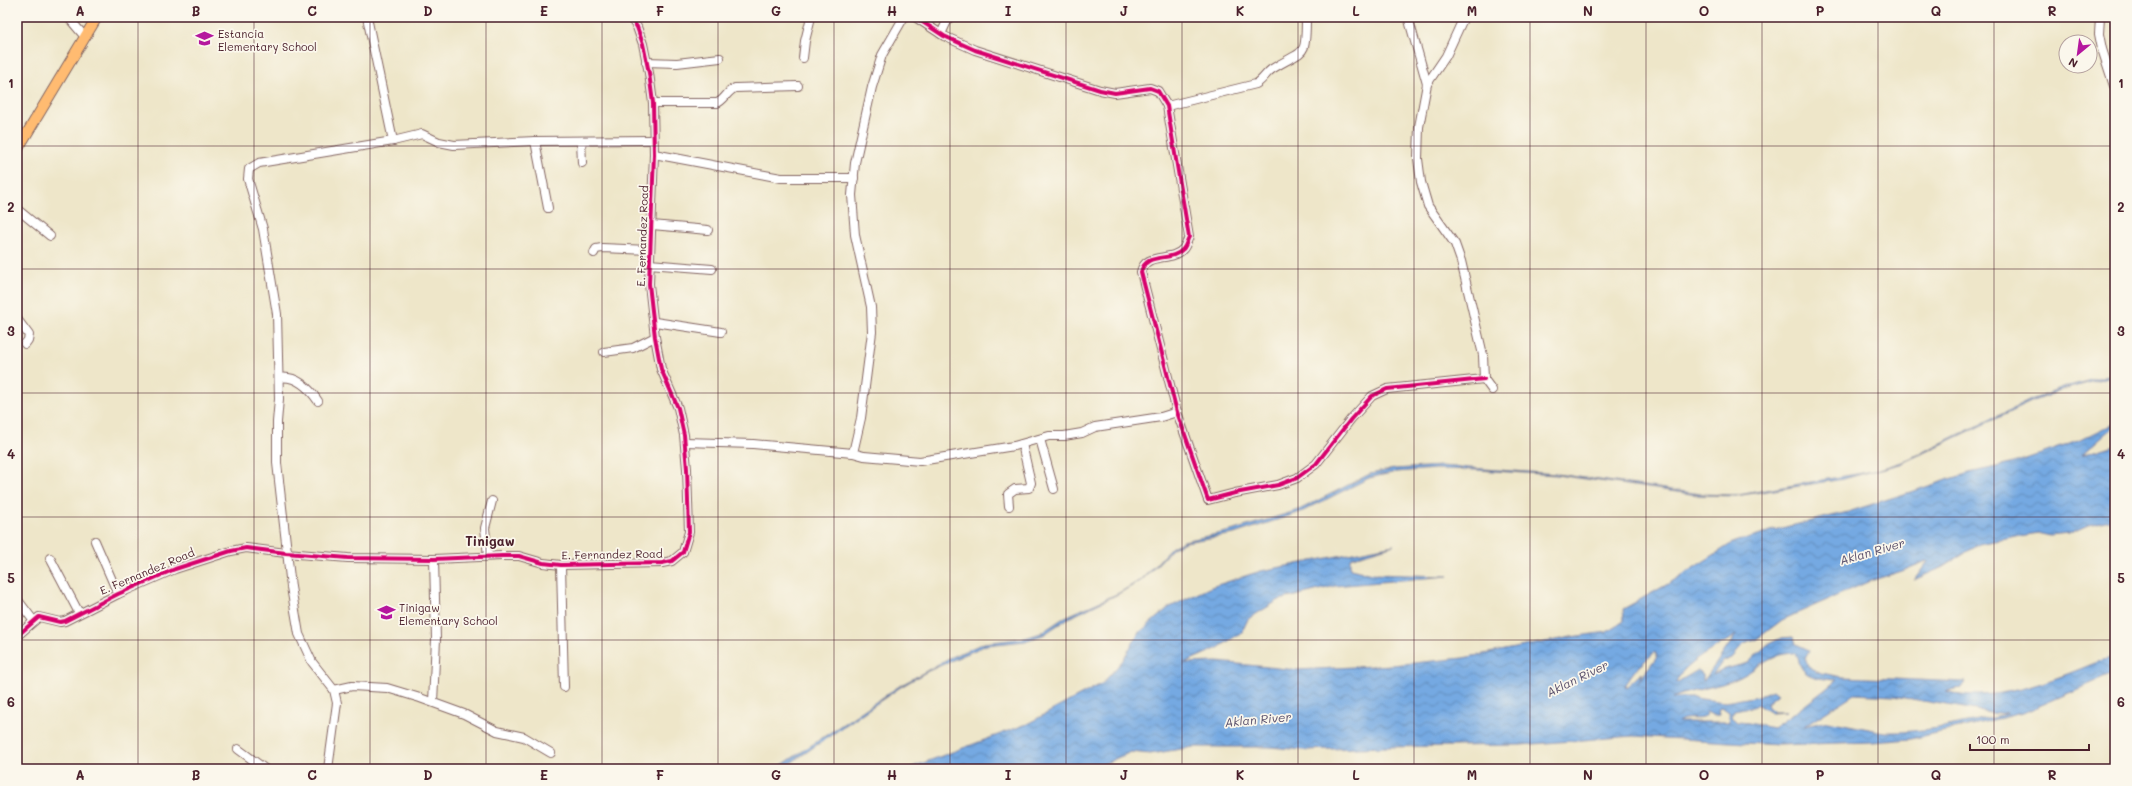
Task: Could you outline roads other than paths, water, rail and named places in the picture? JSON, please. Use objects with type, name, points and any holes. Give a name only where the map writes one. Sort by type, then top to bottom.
[{"type":"main road","points":[[17,150],[97,17]]},
{"type":"street","points":[[68,17],[85,37]]},
{"type":"street","points":[[367,17],[393,141]]},
{"type":"street","name":"E. Fernandez Road","points":[[33,620],[43,617],[60,622],[175,569],[231,551],[246,548],[286,553],[355,558],[434,559],[518,556],[544,563],[561,565],[662,563],[672,561],[683,552],[689,532],[685,442],[678,408],[661,369],[650,298],[649,250],[652,225],[654,154],[653,103],[646,62],[637,27],[630,17]]},
{"type":"street","points":[[803,58],[805,41],[811,17]]},
{"type":"street","points":[[853,453],[862,418],[872,332],[871,307],[855,235],[852,195],[855,163],[872,87],[882,55],[904,17]]},
{"type":"street","points":[[915,17],[941,34],[975,50],[1109,93],[1150,88],[1158,91],[1166,106],[1188,237],[1183,249],[1176,254],[1148,260],[1142,265],[1141,272],[1177,412],[1208,500],[1278,485],[1297,478],[1316,464],[1351,419],[1372,396],[1387,389],[1484,379]]},
{"type":"street","points":[[941,34],[949,17]]},
{"type":"street","points":[[1166,106],[1256,84],[1262,80],[1269,71],[1296,57],[1302,52],[1306,44],[1306,17]]},
{"type":"street","points":[[1408,17],[1427,84]]},
{"type":"street","points":[[1464,17],[1446,56],[1427,84],[1419,127],[1418,159],[1421,182],[1428,206],[1455,244],[1461,261],[1483,355],[1484,379],[1492,390]]},
{"type":"street","points":[[2100,17],[2099,34],[2102,49],[2115,89]]},
{"type":"street","points":[[646,62],[676,62],[720,58]]},
{"type":"street","points":[[653,103],[717,103],[722,101],[729,92],[736,88],[798,86]]},
{"type":"street","points":[[328,769],[337,703],[334,690],[312,662],[299,634],[286,553],[277,463],[279,378],[276,314],[263,228],[248,179],[249,169],[259,163],[393,141],[422,134],[439,142],[454,145],[535,141],[653,140]]},
{"type":"street","points":[[535,141],[548,208]]},
{"type":"street","points":[[581,141],[582,163]]},
{"type":"street","points":[[654,154],[781,178],[854,178]]},
{"type":"street","points":[[17,209],[50,236]]},
{"type":"street","points":[[652,225],[708,230]]},
{"type":"street","points":[[594,253],[596,249],[602,248],[649,250]]},
{"type":"street","points":[[649,264],[712,269]]},
{"type":"street","points":[[17,319],[28,335],[28,340],[25,344]]},
{"type":"street","points":[[654,322],[721,332]]},
{"type":"street","points":[[604,352],[634,348],[655,337]]},
{"type":"street","points":[[279,378],[296,380],[305,385],[318,401]]},
{"type":"street","points":[[685,442],[753,444],[853,453],[864,456],[920,460],[1022,444],[1049,436],[1064,436],[1082,433],[1095,427],[1161,417],[1177,412]]},
{"type":"street","points":[[1040,439],[1054,489]]},
{"type":"street","points":[[1009,506],[1008,494],[1015,489],[1029,488],[1031,483],[1022,444]]},
{"type":"street","points":[[488,556],[485,528],[492,501]]},
{"type":"street","points":[[95,541],[118,594]]},
{"type":"street","points":[[50,558],[78,613]]},
{"type":"street","points":[[433,702],[436,639],[434,559]]},
{"type":"street","points":[[561,565],[564,687]]},
{"type":"street","points":[[17,599],[33,620],[18,633]]},
{"type":"street","points":[[334,690],[352,686],[387,688],[433,702],[464,714],[498,731],[524,737],[551,753]]},
{"type":"street","points":[[238,749],[265,769]]},
{"type":"water","points":[[2115,373],[2115,375],[2066,389],[2033,401],[1900,464],[1843,479],[1736,496],[1698,495],[1557,475],[1478,470],[1435,469],[1396,472],[1369,478],[1301,512],[1234,534],[1185,542],[1173,548],[1142,580],[1118,594],[1067,619],[1043,635],[1025,641],[986,645],[926,672],[899,688],[782,769],[776,769],[898,687],[951,657],[984,643],[1025,638],[1041,633],[1065,617],[1119,593],[1142,579],[1172,547],[1184,541],[1231,531],[1299,510],[1370,474],[1395,469],[1440,466],[1557,474],[1700,494],[1738,495],[1873,471],[1902,462],[2031,400],[2066,387]]},
{"type":"water","name":"Aklan River","points":[[2115,423],[2115,426],[2082,455],[2115,445],[2115,519],[2088,525],[2068,534],[2050,536],[2037,533],[1979,544],[1943,567],[1914,580],[1929,560],[1902,571],[1870,581],[1782,620],[1757,639],[1744,644],[1732,658],[1722,662],[1713,675],[1725,669],[1748,663],[1767,645],[1781,638],[1794,637],[1796,644],[1809,650],[1805,658],[1808,667],[1821,673],[1843,677],[1965,682],[1961,688],[1945,691],[1966,695],[1988,695],[2032,686],[2115,655],[2115,673],[2023,713],[1911,739],[1872,742],[1778,745],[1633,736],[1521,745],[1304,750],[1269,747],[1194,747],[1150,754],[1131,752],[1092,769],[907,769],[1027,724],[1103,683],[1123,660],[1139,633],[1168,608],[1211,587],[1261,571],[1394,545],[1350,558],[1350,569],[1372,574],[1448,576],[1335,586],[1279,600],[1248,619],[1242,632],[1218,648],[1184,663],[1218,662],[1297,670],[1392,665],[1463,658],[1571,637],[1607,632],[1624,621],[1623,609],[1668,584],[1734,542],[1774,530],[1848,512],[1969,473],[2014,463],[2078,441]],"holes":[[[1736,635],[1703,682],[1703,674],[1698,670],[1676,683],[1679,676],[1685,669],[1702,656]],[[1655,652],[1657,656],[1638,683],[1643,672],[1626,687],[1625,684],[1636,669]],[[1795,653],[1801,667],[1812,676],[1822,679],[1837,680],[1773,728],[1738,722],[1732,717],[1734,710],[1750,707],[1756,704],[1771,713],[1786,712],[1774,712],[1768,707],[1767,703],[1778,694],[1773,690],[1758,696],[1725,702],[1694,698],[1672,698],[1731,681],[1768,660],[1784,654]],[[1854,694],[1894,696],[2007,714],[1932,729],[1902,732],[1884,732],[1828,721],[1805,726]],[[1723,708],[1729,712],[1730,722],[1678,722],[1685,719],[1703,718],[1706,716],[1705,711],[1714,716],[1719,715],[1718,709]]]},
{"type":"place","name":"Estancia Elementary School","points":[[205,39]]},
{"type":"place","name":"Tinigaw Elementary School","points":[[386,613]]},
{"type":"district","name":"Tinigaw","points":[[490,540]]}]
